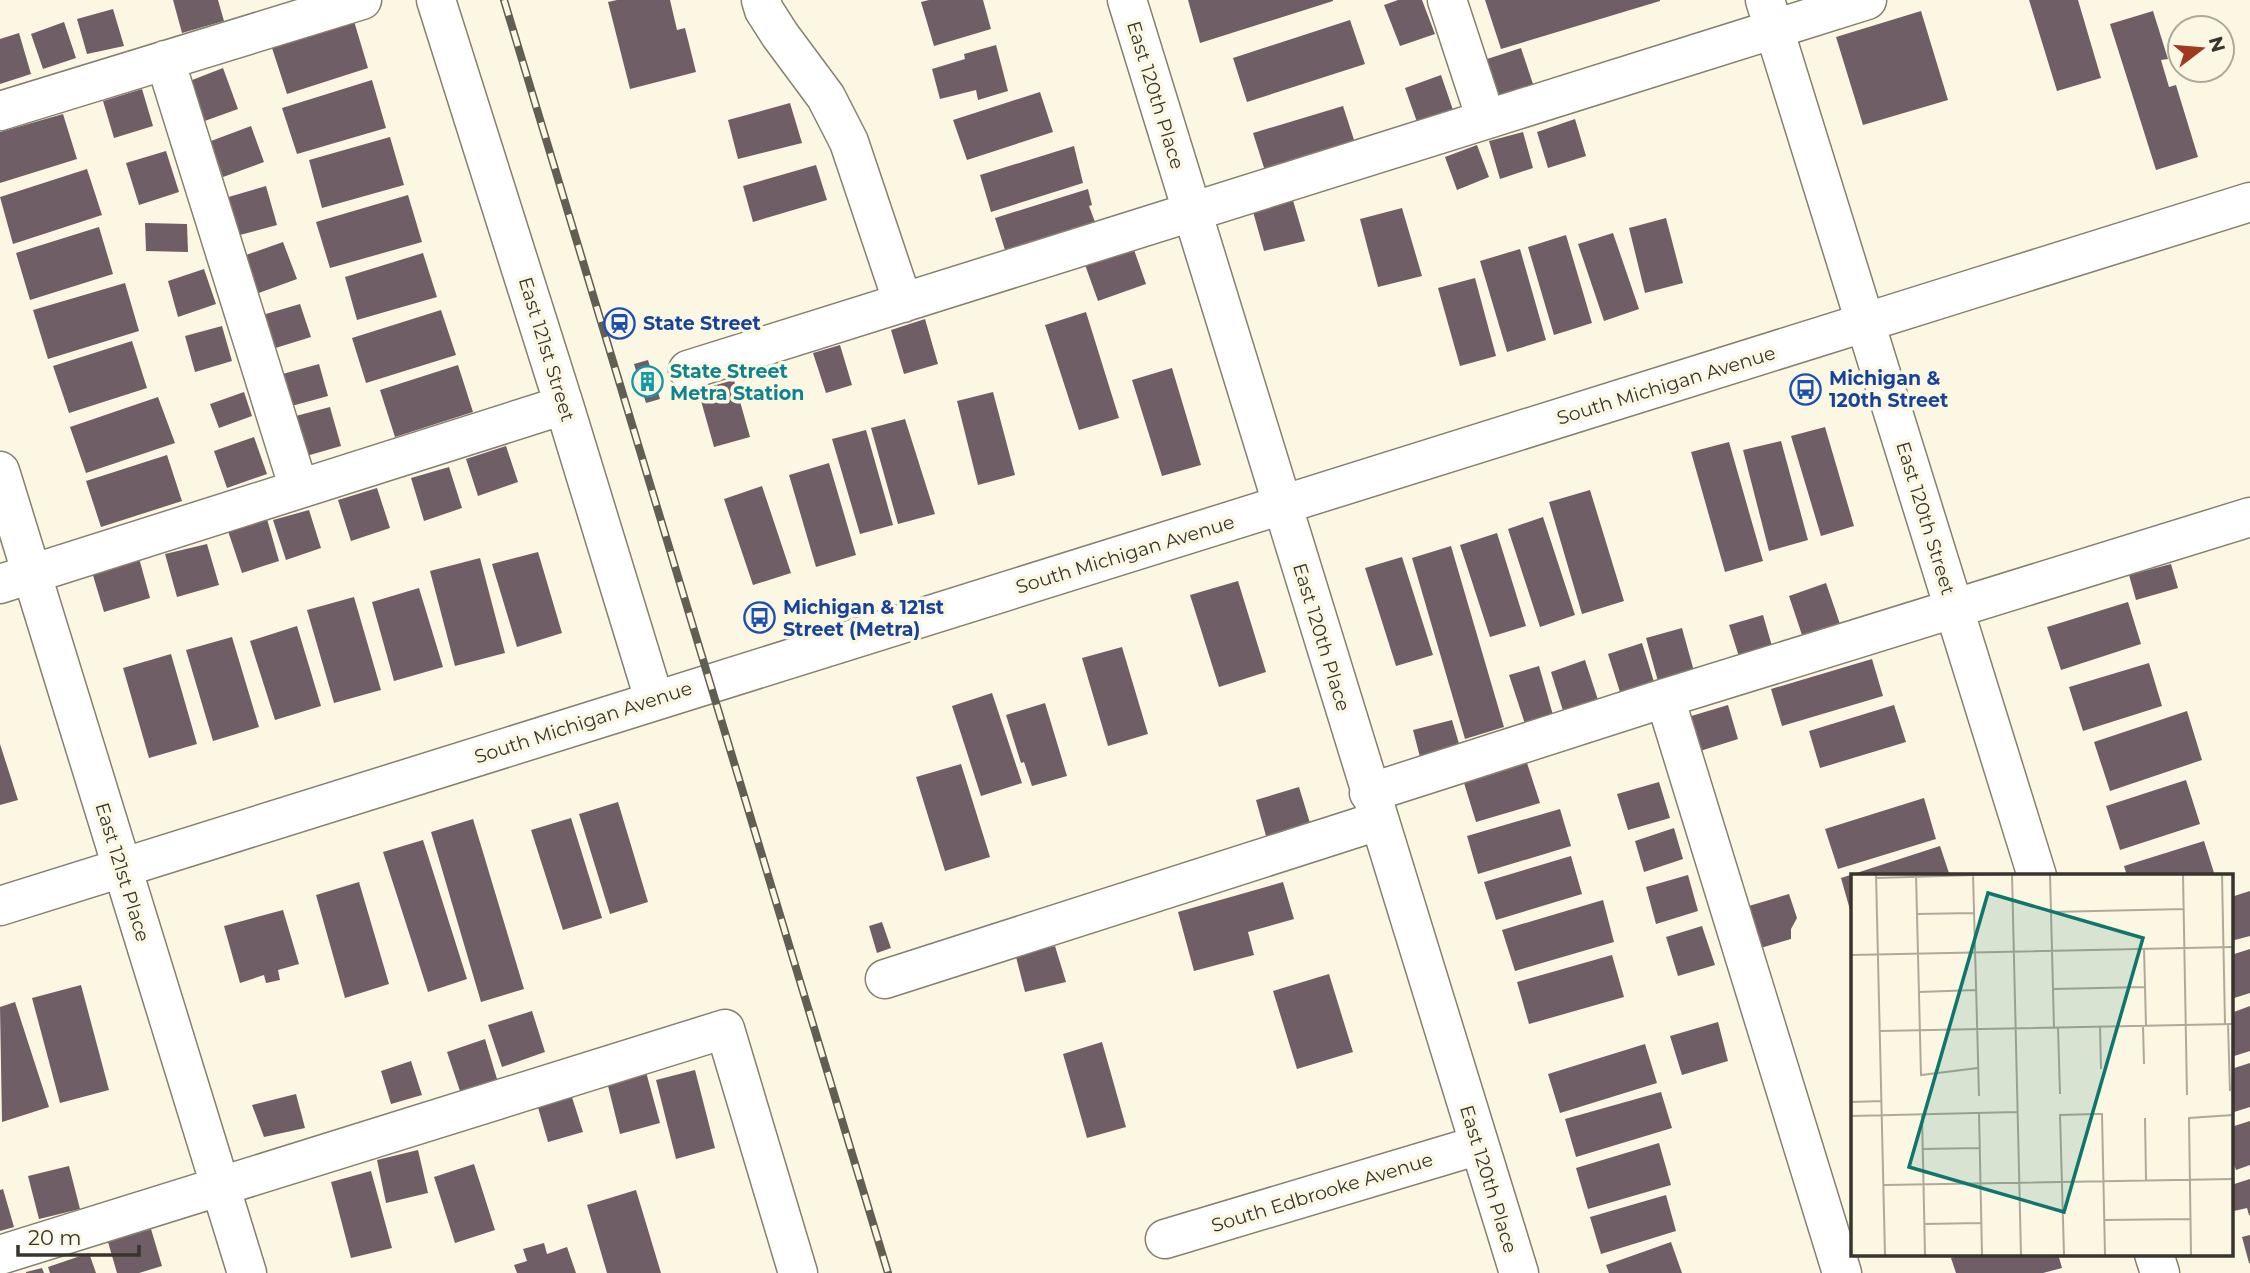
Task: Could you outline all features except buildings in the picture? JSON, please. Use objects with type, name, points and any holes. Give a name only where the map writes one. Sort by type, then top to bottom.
[{"type":"street","points":[[0,111],[362,0]]},
{"type":"street","name":"East 121st Street","points":[[436,0],[654,699]]},
{"type":"street","points":[[761,0],[764,10],[780,35],[826,97],[849,142],[903,303]]},
{"type":"street","name":"East 120th Place","points":[[1127,0],[1519,1273]]},
{"type":"street","points":[[1447,0],[1486,120]]},
{"type":"street","points":[[688,370],[1486,120],[1770,14],[1867,0]]},
{"type":"street","name":"East 120th Street","points":[[1770,14],[2036,874]]},
{"type":"street","points":[[165,60],[299,489]]},
{"type":"street","name":"South Michigan Avenue","points":[[0,906],[654,699],[2250,202]]},
{"type":"street","points":[[16,579],[564,405]]},
{"type":"street","name":"East 121st Place","points":[[0,471],[16,579],[122,868],[247,1273]]},
{"type":"street","points":[[885,979],[1374,807],[1665,698],[1954,609],[2248,523]]},
{"type":"street","points":[[1665,698],[1842,1273]]},
{"type":"street","points":[[0,1255],[725,1029],[798,1273]]},
{"type":"street","name":"South Edbrooke Avenue","points":[[1165,1239],[1479,1145]]},
{"type":"street","points":[[2155,1256],[2160,1273]]},
{"type":"railway","points":[[504,0],[888,1273]]},
{"type":"place","name":"State Street","points":[[620,323]]},
{"type":"place","name":"State Street Metra Station","points":[[647,382]]},
{"type":"place","name":"Michigan & 120th Street","points":[[1806,389]]},
{"type":"place","name":"Michigan & 121st Street (Metra)","points":[[760,618]]}]
